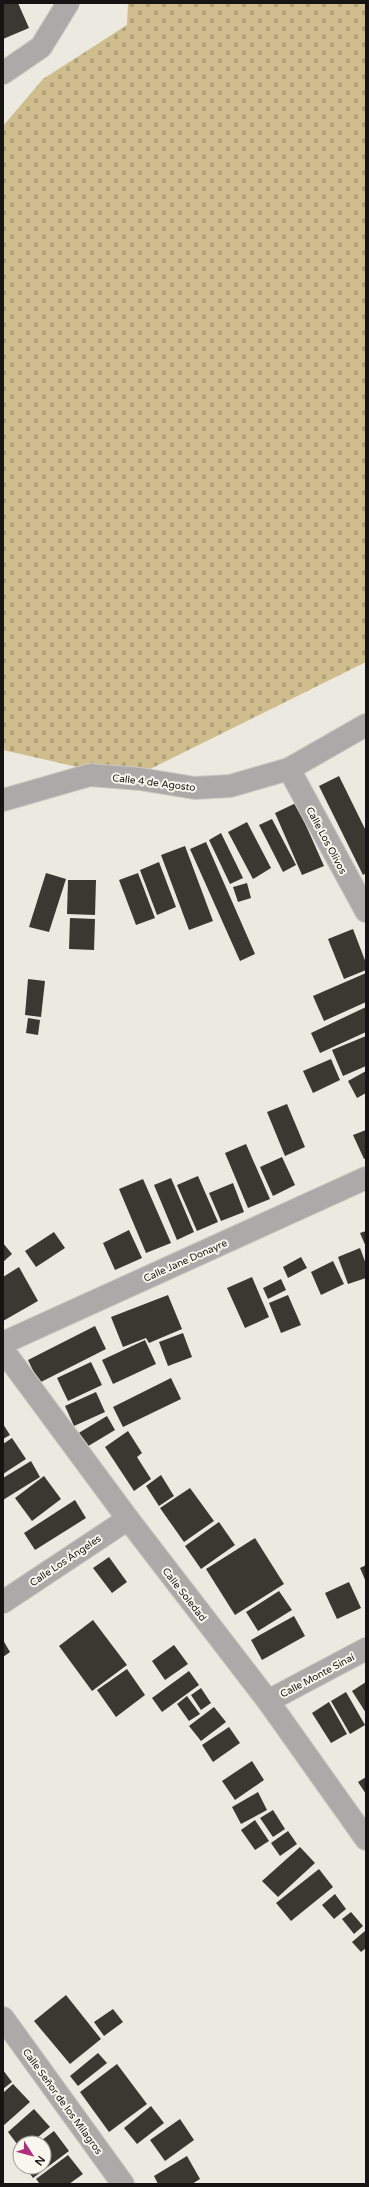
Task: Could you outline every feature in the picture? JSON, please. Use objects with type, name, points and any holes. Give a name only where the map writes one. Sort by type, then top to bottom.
[{"type":"street","points":[[3,73],[41,48],[68,3]]},
{"type":"street","name":"Calle 4 de Agosto","points":[[3,800],[90,775],[140,779],[195,788],[230,786],[289,769],[366,725]]},
{"type":"street","name":"Calle Los Olivos","points":[[289,769],[366,911]]},
{"type":"street","name":"Calle Jane Donayre","points":[[3,1343],[366,1178]]},
{"type":"street","name":"Calle Soledad","points":[[3,1350],[128,1519],[268,1701],[366,1839]]},
{"type":"street","name":"Calle Los Ángeles","points":[[3,1602],[128,1519]]},
{"type":"street","name":"Calle Monte Sinaí","points":[[268,1701],[366,1649]]},
{"type":"street","name":"Calle Señor de los Milagros","points":[[3,2018],[124,2184]]},
{"type":"green space","points":[[128,3],[366,3],[366,662],[130,779],[3,750],[3,126],[43,79],[127,25]]},
{"type":"building","points":[[3,3],[18,3],[29,28],[3,39]]},
{"type":"building","points":[[339,776],[366,831],[366,873],[363,875],[319,786]]},
{"type":"building","points":[[296,803],[324,866],[302,875],[275,813]]},
{"type":"building","points":[[272,819],[296,865],[283,872],[259,825]]},
{"type":"building","points":[[247,822],[271,868],[253,879],[228,832]]},
{"type":"building","points":[[221,833],[243,878],[230,884],[209,840]]},
{"type":"building","points":[[206,842],[255,954],[240,961],[190,849]]},
{"type":"building","points":[[185,846],[213,921],[189,930],[161,855]]},
{"type":"building","points":[[159,862],[176,907],[157,915],[140,870]]},
{"type":"building","points":[[46,873],[66,879],[49,932],[29,927]]},
{"type":"building","points":[[138,873],[155,918],[136,925],[119,880]]},
{"type":"building","points":[[68,880],[96,880],[95,915],[67,914]]},
{"type":"building","points":[[247,883],[251,898],[238,902],[233,887]]},
{"type":"building","points":[[70,918],[95,919],[94,950],[69,949]]},
{"type":"building","points":[[353,929],[366,963],[366,970],[344,979],[328,939]]},
{"type":"building","points":[[366,973],[366,1002],[324,1021],[313,996]]},
{"type":"building","points":[[28,979],[45,981],[41,1017],[25,1015]]},
{"type":"building","points":[[366,1007],[366,1032],[320,1053],[311,1033]]},
{"type":"building","points":[[28,1018],[40,1020],[38,1035],[26,1033]]},
{"type":"building","points":[[366,1036],[366,1066],[343,1076],[332,1050]]},
{"type":"building","points":[[331,1059],[340,1080],[313,1093],[303,1071]]},
{"type":"building","points":[[366,1071],[366,1093],[357,1098],[348,1081]]},
{"type":"building","points":[[287,1104],[305,1147],[285,1156],[267,1112]]},
{"type":"building","points":[[366,1130],[366,1158],[364,1159],[353,1135]]},
{"type":"building","points":[[246,1144],[270,1199],[248,1208],[225,1153]]},
{"type":"building","points":[[282,1157],[295,1185],[273,1196],[260,1167]]},
{"type":"building","points":[[198,1176],[218,1222],[197,1231],[177,1185]]},
{"type":"building","points":[[171,1178],[194,1232],[177,1240],[154,1185]]},
{"type":"building","points":[[143,1179],[171,1243],[146,1253],[119,1189]]},
{"type":"building","points":[[233,1183],[244,1212],[221,1221],[209,1193]]},
{"type":"building","points":[[129,1230],[142,1258],[115,1270],[103,1243]]},
{"type":"building","points":[[366,1231],[366,1247],[360,1233]]},
{"type":"building","points":[[54,1232],[65,1248],[36,1267],[25,1251]]},
{"type":"building","points":[[3,1243],[12,1254],[3,1262]]},
{"type":"building","points":[[360,1248],[366,1264],[366,1278],[348,1284],[338,1257]]},
{"type":"building","points":[[301,1257],[307,1268],[288,1278],[283,1267]]},
{"type":"building","points":[[333,1261],[344,1284],[321,1295],[311,1272]]},
{"type":"building","points":[[19,1267],[38,1301],[3,1321],[3,1277]]},
{"type":"building","points":[[252,1277],[269,1317],[245,1328],[227,1288]]},
{"type":"building","points":[[281,1279],[286,1290],[268,1299],[263,1288]]},
{"type":"building","points":[[168,1295],[182,1329],[149,1343],[146,1338],[123,1347],[111,1317]]},
{"type":"building","points":[[288,1295],[301,1325],[281,1333],[269,1303]]},
{"type":"building","points":[[95,1326],[106,1349],[39,1383],[28,1360]]},
{"type":"building","points":[[183,1333],[192,1357],[168,1366],[159,1342]]},
{"type":"building","points":[[145,1340],[156,1364],[113,1384],[102,1360]]},
{"type":"building","points":[[91,1362],[102,1385],[68,1401],[57,1378]]},
{"type":"building","points":[[171,1378],[181,1399],[123,1427],[113,1407]]},
{"type":"building","points":[[96,1392],[105,1412],[74,1426],[65,1406]]},
{"type":"building","points":[[107,1416],[115,1430],[85,1448],[77,1434]]},
{"type":"building","points":[[3,1424],[10,1435],[3,1439]]},
{"type":"building","points":[[128,1431],[142,1453],[137,1457],[151,1479],[134,1491],[105,1447]]},
{"type":"building","points":[[12,1438],[26,1459],[3,1474],[3,1444]]},
{"type":"building","points":[[31,1461],[40,1477],[3,1500],[3,1478]]},
{"type":"building","points":[[161,1475],[174,1496],[159,1506],[146,1486]]},
{"type":"building","points":[[44,1476],[61,1499],[32,1521],[15,1498]]},
{"type":"building","points":[[190,1488],[214,1521],[184,1542],[160,1508]]},
{"type":"building","points":[[75,1500],[86,1518],[35,1550],[24,1533]]},
{"type":"building","points":[[219,1522],[235,1545],[201,1569],[185,1546]]},
{"type":"building","points":[[255,1538],[284,1584],[235,1615],[206,1569]]},
{"type":"building","points":[[109,1557],[127,1582],[112,1593],[93,1568]]},
{"type":"building","points":[[366,1565],[366,1582],[360,1568]]},
{"type":"building","points":[[349,1582],[361,1608],[337,1619],[325,1593]]},
{"type":"building","points":[[279,1591],[292,1610],[258,1631],[246,1612]]},
{"type":"building","points":[[294,1616],[305,1636],[262,1660],[251,1640]]},
{"type":"building","points":[[93,1620],[127,1665],[92,1691],[59,1646]]},
{"type":"building","points":[[3,1640],[10,1652],[3,1657]]},
{"type":"building","points":[[174,1645],[188,1664],[165,1680],[152,1661]]},
{"type":"building","points":[[127,1669],[145,1695],[116,1717],[97,1690]]},
{"type":"building","points":[[189,1671],[199,1685],[162,1712],[152,1698]]},
{"type":"building","points":[[366,1682],[366,1713],[352,1691]]},
{"type":"building","points":[[201,1688],[211,1703],[201,1710],[191,1695]]},
{"type":"building","points":[[346,1692],[365,1725],[350,1734],[331,1701]]},
{"type":"building","points":[[187,1696],[200,1714],[189,1721],[177,1704]]},
{"type":"building","points":[[329,1702],[347,1734],[331,1743],[312,1713]]},
{"type":"building","points":[[214,1707],[226,1722],[201,1741],[189,1726]]},
{"type":"building","points":[[229,1727],[240,1743],[213,1762],[202,1745]]},
{"type":"building","points":[[252,1761],[264,1780],[235,1800],[222,1781]]},
{"type":"building","points":[[366,1777],[366,1794],[358,1782]]},
{"type":"building","points":[[258,1792],[267,1810],[241,1824],[232,1807]]},
{"type":"building","points":[[273,1810],[285,1829],[273,1837],[260,1818]]},
{"type":"building","points":[[255,1820],[269,1841],[255,1850],[241,1830]]},
{"type":"building","points":[[288,1831],[297,1844],[280,1856],[271,1843]]},
{"type":"building","points":[[300,1847],[315,1863],[278,1897],[262,1881]]},
{"type":"building","points":[[319,1869],[333,1887],[291,1921],[276,1903]]},
{"type":"building","points":[[335,1894],[346,1909],[334,1919],[322,1905]]},
{"type":"building","points":[[351,1912],[363,1926],[354,1934],[342,1919]]},
{"type":"building","points":[[365,1931],[366,1948],[361,1952],[352,1942]]},
{"type":"building","points":[[66,1995],[101,2039],[70,2064],[34,2021]]},
{"type":"building","points":[[113,2009],[123,2022],[104,2036],[94,2022]]},
{"type":"building","points":[[98,2053],[107,2063],[78,2086],[70,2076]]},
{"type":"building","points":[[117,2064],[147,2104],[109,2132],[80,2092]]},
{"type":"building","points":[[3,2070],[12,2082],[3,2089]]},
{"type":"building","points":[[13,2084],[30,2102],[3,2126],[3,2093]]},
{"type":"building","points":[[151,2106],[164,2123],[137,2144],[124,2128]]},
{"type":"building","points":[[34,2109],[50,2127],[40,2135],[12,2135],[12,2137],[8,2132]]},
{"type":"building","points":[[180,2119],[194,2140],[165,2161],[150,2140]]},
{"type":"building","points":[[54,2131],[69,2151],[52,2164],[52,2135],[49,2135]]},
{"type":"building","points":[[68,2155],[83,2174],[69,2184],[40,2184],[36,2179],[41,2175],[52,2175],[52,2167]]},
{"type":"building","points":[[187,2156],[200,2179],[192,2184],[158,2184],[154,2176]]}]
